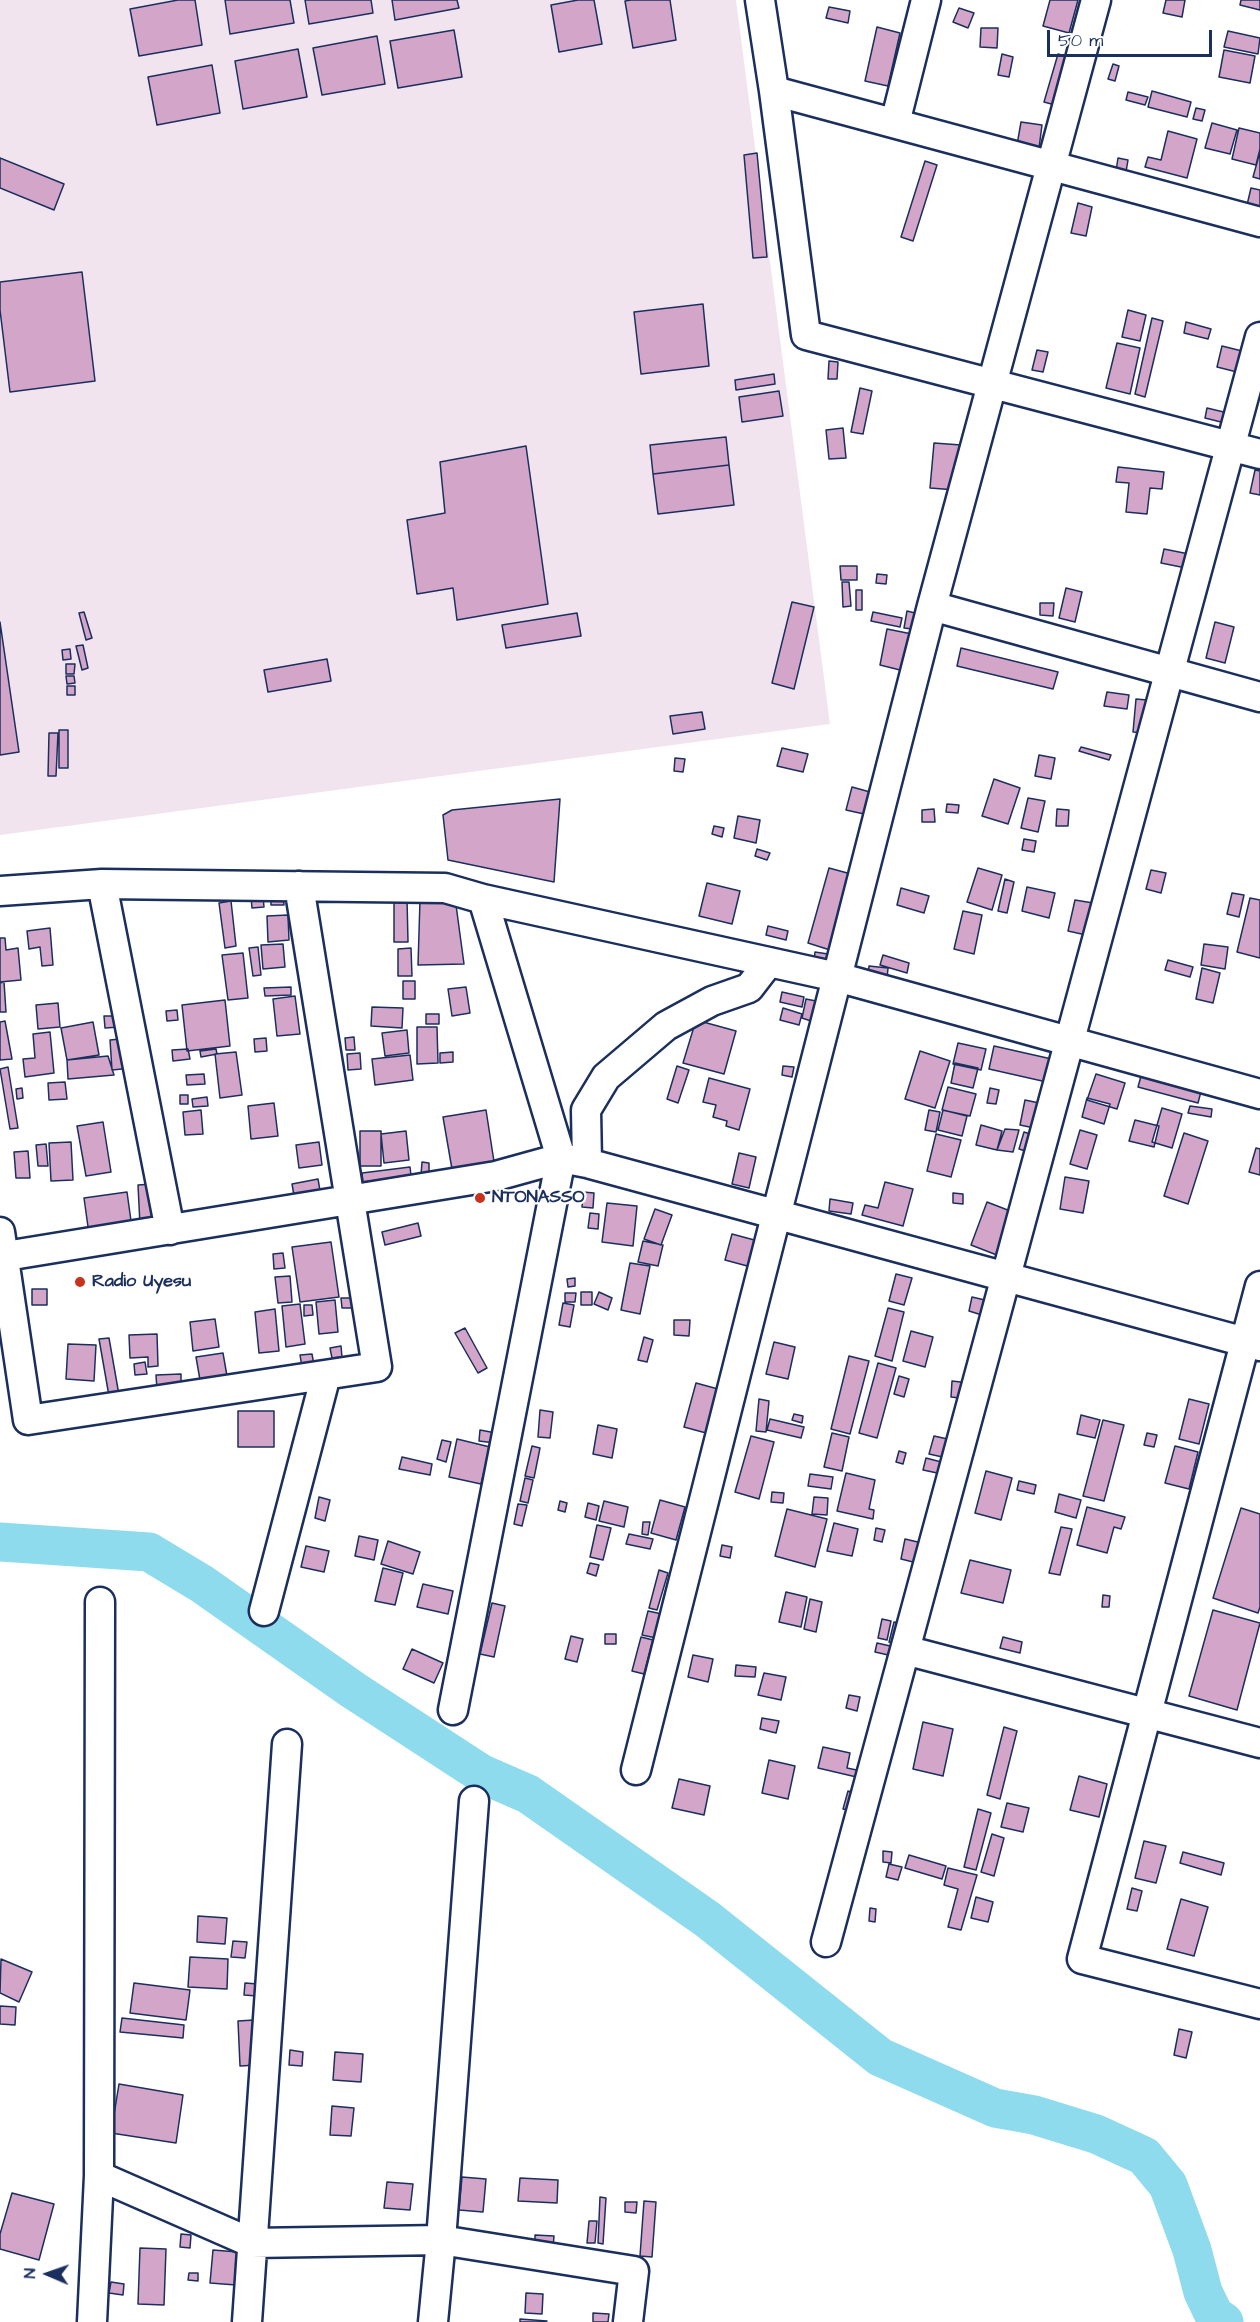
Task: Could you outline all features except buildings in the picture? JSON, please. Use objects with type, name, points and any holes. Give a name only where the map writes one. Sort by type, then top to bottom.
[{"type":"street","points":[[760,0],[806,335],[993,382],[1260,454]]},
{"type":"street","points":[[895,123],[926,0]]},
{"type":"street","points":[[636,1770],[932,606],[1096,0]]},
{"type":"street","points":[[774,91],[1260,222]]},
{"type":"street","points":[[826,1942],[1260,337]]},
{"type":"street","points":[[932,606],[1260,697]]},
{"type":"street","points":[[0,891],[102,884],[445,888],[483,899],[837,977],[1260,1094]]},
{"type":"street","points":[[102,884],[170,1230]]},
{"type":"street","points":[[299,886],[350,1200],[377,1367],[28,1420],[1,1249],[170,1230],[350,1200],[496,1176],[574,1160],[1253,1344]]},
{"type":"street","points":[[483,899],[574,1160]]},
{"type":"street","points":[[453,1710],[586,1110],[606,1077],[666,1026],[712,1001],[749,988],[769,962]]},
{"type":"street","points":[[1260,1286],[1253,1344],[1148,1714],[1082,1959],[1260,2004]]},
{"type":"street","points":[[264,1611],[326,1375]]},
{"type":"street","points":[[92,2322],[99,2176],[100,1602]]},
{"type":"street","points":[[905,1650],[1260,1743]]},
{"type":"street","points":[[247,2322],[287,1744]]},
{"type":"street","points":[[433,2322],[474,1801]]},
{"type":"street","points":[[99,2176],[252,2243],[441,2240],[634,2271],[628,2322]]},
{"type":"shaded area","points":[[0,0],[736,0],[830,724],[0,835]]},
{"type":"waterway","points":[[0,1542],[149,1552],[202,1584],[353,1690],[482,1774],[528,1794],[707,1919],[880,2057],[995,2108],[1034,2115],[1096,2134],[1144,2156],[1168,2185],[1192,2250],[1203,2292],[1214,2315],[1224,2322]]},
{"type":"place","name":"NTONASSO","points":[[480,1198]]},
{"type":"place","name":"Radio Uyesu","points":[[80,1282]]}]
